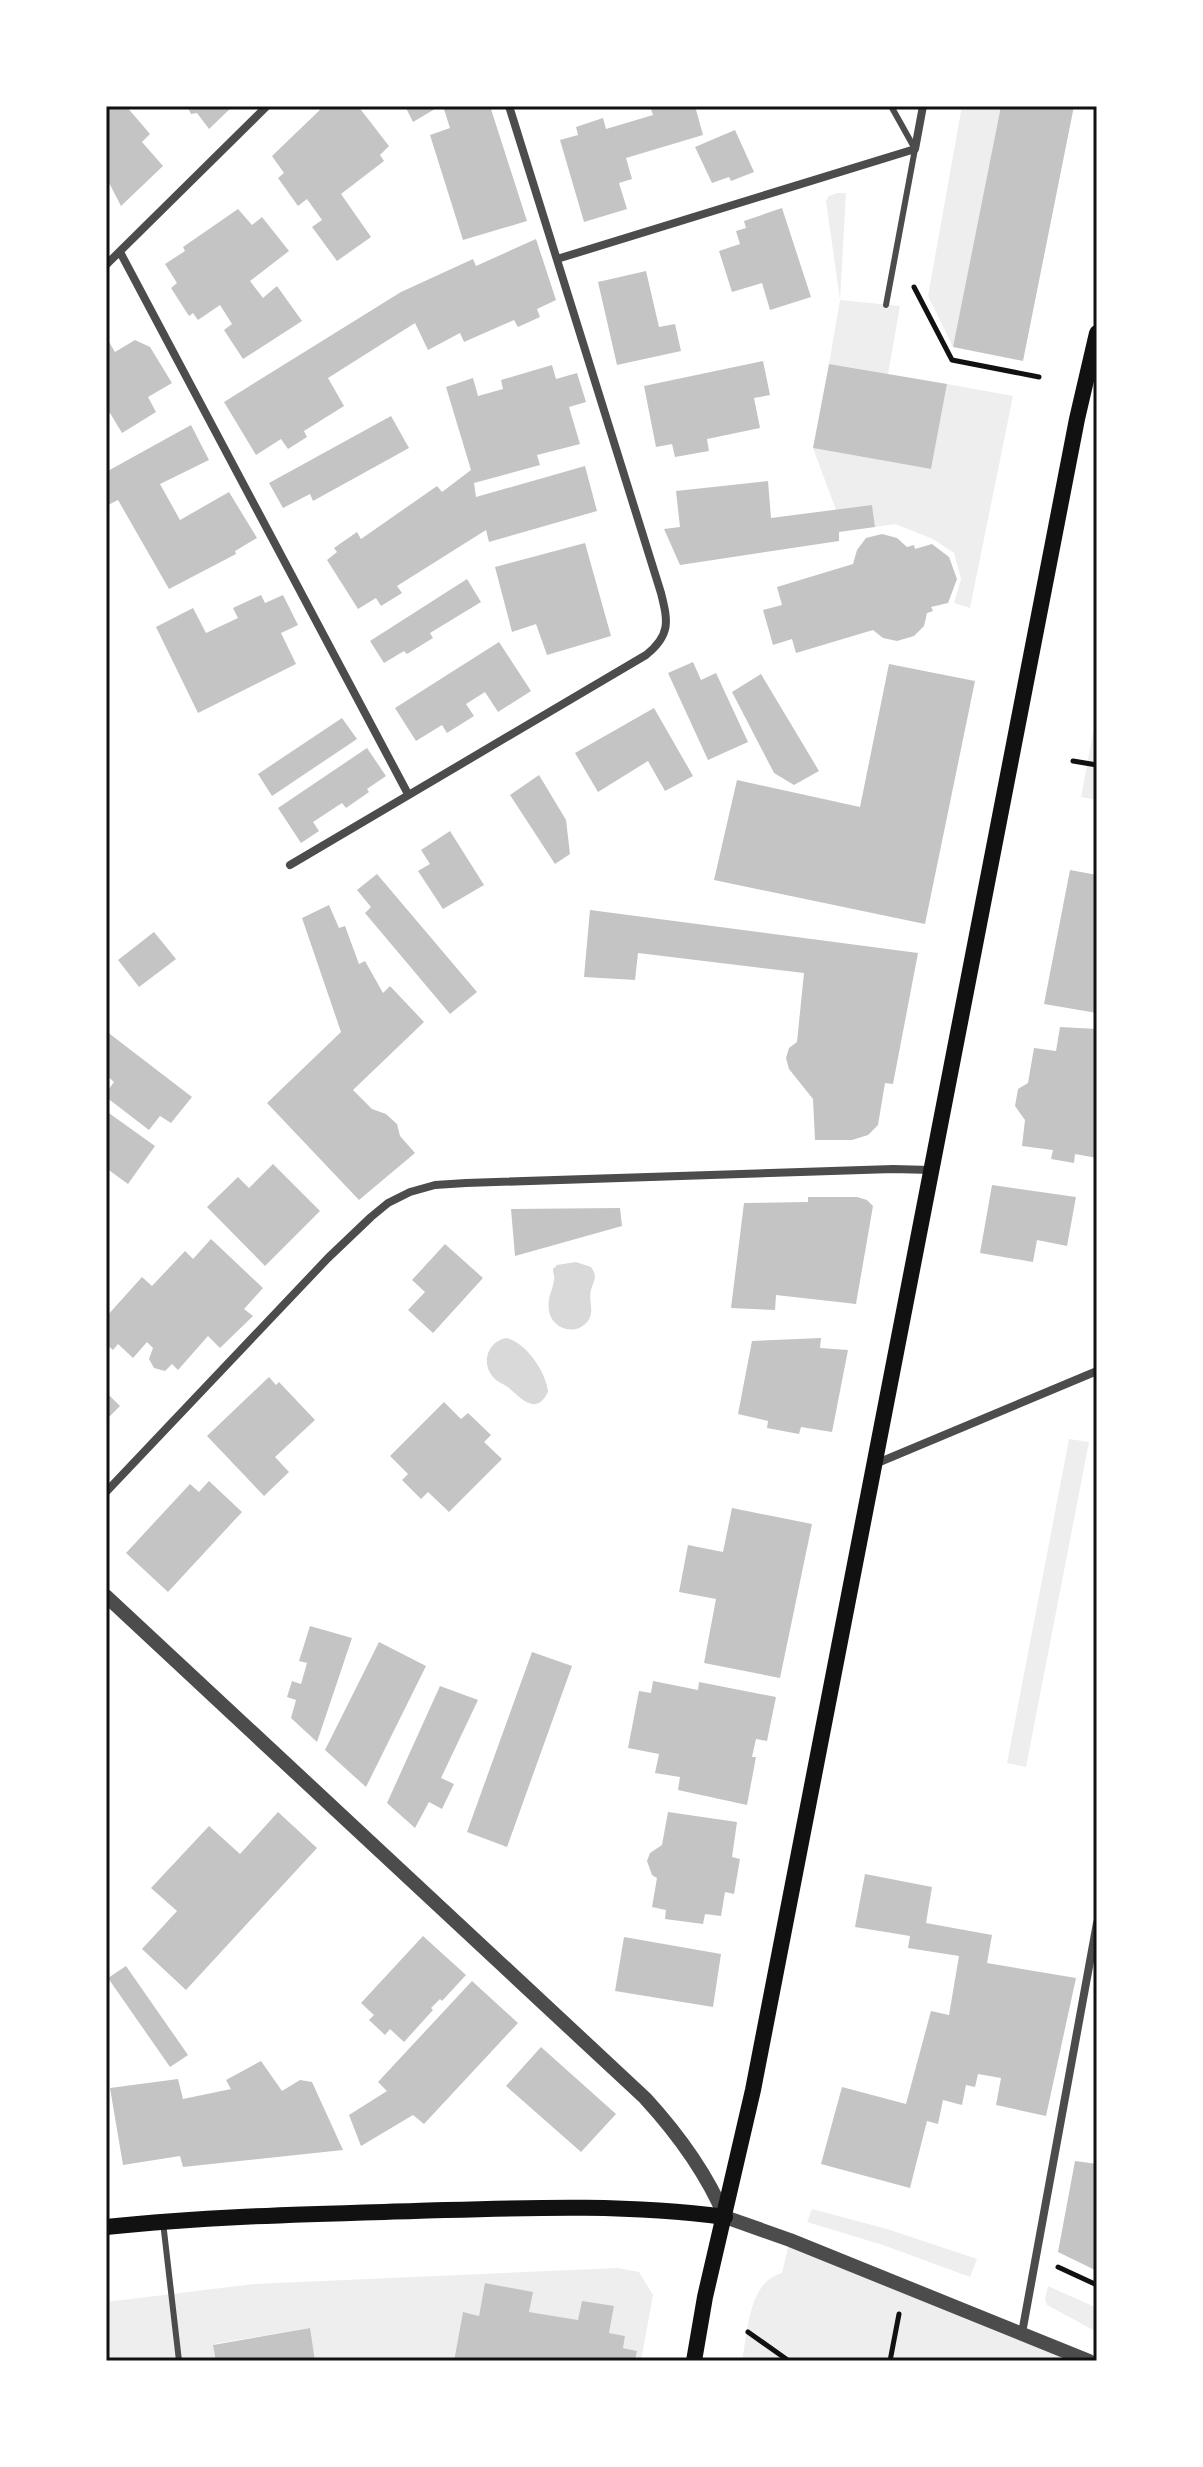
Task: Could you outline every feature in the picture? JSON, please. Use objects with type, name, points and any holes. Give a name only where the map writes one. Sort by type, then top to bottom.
[{"type":"main road","points":[[694,2361],[705,2297],[753,2090],[1077,419],[1097,333]]},
{"type":"main road","points":[[106,2227],[163,2221],[564,2207],[677,2211],[725,2217]]},
{"type":"street","points":[[106,265],[267,106]]},
{"type":"street","points":[[290,865],[646,655],[660,644],[666,629],[661,593],[509,106]]},
{"type":"street","points":[[557,259],[915,149],[923,106]]},
{"type":"street","points":[[120,252],[408,794]]},
{"type":"street","points":[[106,1492],[328,1258],[388,1203],[410,1192],[435,1185],[466,1183],[931,1170]]},
{"type":"street","points":[[874,1465],[1097,1371]]},
{"type":"street","points":[[106,1596],[645,2098],[698,2164],[725,2217],[790,2240],[1089,2361]]},
{"type":"street","points":[[1022,2333],[1097,1923]]},
{"type":"lane","points":[[886,305],[915,149],[891,106]]},
{"type":"lane","points":[[163,2221],[179,2361]]},
{"type":"path","points":[[896,252],[952,360],[1039,377]]},
{"type":"path","points":[[1073,761],[1097,765]]},
{"type":"path","points":[[1035,2258],[1097,2285]]},
{"type":"path","points":[[890,2361],[901,2301]]},
{"type":"path","points":[[748,2332],[789,2361]]},
{"type":"shaded area","points":[[962,106],[1001,106],[953,347],[928,296]]},
{"type":"shaded area","points":[[837,193],[846,193],[840,300],[826,201]]},
{"type":"shaded area","points":[[840,300],[900,306],[888,374],[829,364]]},
{"type":"shaded area","points":[[947,384],[1013,396],[970,608],[954,603],[961,579],[954,553],[933,539],[895,524],[875,527],[872,506],[836,510],[813,448],[931,469]]},
{"type":"shaded area","points":[[1097,712],[1097,800],[1081,797]]},
{"type":"shaded area","points":[[576,1262],[591,1267],[595,1278],[590,1294],[590,1317],[583,1326],[571,1330],[559,1326],[551,1317],[549,1302],[553,1269],[557,1265]]},
{"type":"shaded area","points":[[506,1338],[527,1351],[544,1376],[548,1392],[539,1403],[524,1400],[489,1371],[487,1360],[490,1348]]},
{"type":"shaded area","points":[[1069,1439],[1089,1442],[1026,1767],[1007,1763]]},
{"type":"shaded area","points":[[812,2209],[887,2229],[977,2259],[970,2277],[883,2245],[807,2222]]},
{"type":"shaded area","points":[[790,2240],[1089,2361],[742,2361],[756,2297],[762,2286],[782,2273]]},
{"type":"shaded area","points":[[618,2268],[639,2272],[653,2295],[641,2361],[635,2361],[637,2351],[623,2348],[625,2336],[609,2333],[614,2306],[578,2320],[529,2312],[532,2292],[486,2283],[479,2316],[463,2313],[454,2361],[315,2361],[309,2328],[214,2344],[216,2361],[106,2361],[106,2302],[254,2284]]},
{"type":"shaded area","points":[[1048,2286],[1097,2308],[1097,2332],[1047,2305]]},
{"type":"building","points":[[106,106],[126,106],[150,134],[142,142],[163,166],[121,206],[106,177]]},
{"type":"building","points":[[187,106],[233,106],[209,129],[197,113],[191,114]]},
{"type":"building","points":[[324,106],[358,106],[389,146],[380,155],[384,161],[341,194],[371,237],[337,261],[312,227],[322,220],[307,199],[298,206],[278,178],[284,173],[272,156]]},
{"type":"building","points":[[405,106],[440,106],[413,122]]},
{"type":"building","points":[[443,106],[490,106],[527,221],[463,240],[430,135],[450,128]]},
{"type":"building","points":[[650,106],[695,106],[703,135],[626,158],[632,179],[619,183],[627,209],[584,222],[560,140],[578,135],[576,127],[603,118],[606,129],[653,115]]},
{"type":"building","points":[[1001,106],[1074,106],[1023,361],[953,347]]},
{"type":"building","points":[[735,130],[754,172],[731,181],[729,177],[712,183],[695,147]]},
{"type":"building","points":[[782,208],[811,297],[770,310],[762,283],[732,292],[719,251],[740,244],[736,231],[746,228],[744,221]]},
{"type":"building","points":[[238,209],[252,225],[262,217],[289,251],[250,281],[263,298],[277,286],[302,321],[243,359],[224,330],[232,324],[220,305],[198,320],[193,313],[189,316],[171,288],[177,283],[165,264],[185,251],[183,247]]},
{"type":"building","points":[[536,239],[556,300],[537,309],[540,317],[518,327],[514,320],[464,342],[460,333],[428,350],[415,323],[328,378],[344,406],[304,431],[307,437],[288,449],[281,439],[256,455],[224,402],[401,292],[473,259],[476,266]]},
{"type":"building","points":[[646,271],[659,327],[675,324],[681,351],[617,365],[598,282]]},
{"type":"building","points":[[106,337],[115,352],[135,340],[150,347],[172,383],[148,397],[156,412],[122,433],[110,413],[106,415]]},
{"type":"building","points":[[763,361],[770,395],[754,398],[760,428],[707,439],[709,451],[675,457],[672,444],[656,447],[644,386]]},
{"type":"building","points":[[829,364],[947,384],[931,469],[813,448]]},
{"type":"building","points":[[552,365],[556,379],[577,373],[586,402],[569,407],[580,444],[537,455],[540,465],[474,483],[476,497],[585,466],[597,511],[489,542],[486,530],[397,586],[402,593],[381,606],[376,598],[358,609],[327,560],[337,552],[334,548],[357,532],[361,539],[437,486],[442,492],[471,470],[446,387],[473,378],[478,396],[503,389],[501,380]]},
{"type":"building","points":[[391,416],[409,448],[313,501],[310,494],[283,508],[269,483]]},
{"type":"building","points":[[191,425],[209,460],[160,484],[180,520],[229,492],[257,538],[235,551],[236,554],[169,589],[118,500],[106,506],[106,472]]},
{"type":"building","points":[[768,481],[771,518],[872,505],[875,527],[839,532],[839,541],[680,565],[664,529],[680,527],[676,491]]},
{"type":"building","points":[[882,534],[897,538],[907,547],[914,545],[915,549],[932,544],[949,557],[957,579],[948,603],[931,607],[933,611],[927,613],[924,626],[914,636],[897,641],[883,638],[873,630],[796,653],[792,639],[773,645],[763,610],[782,605],[777,587],[853,564],[857,550],[866,538]]},
{"type":"building","points":[[585,543],[611,636],[547,655],[536,624],[512,632],[495,567]]},
{"type":"building","points":[[467,579],[481,602],[430,633],[433,638],[407,654],[404,651],[384,663],[370,641]]},
{"type":"building","points":[[261,595],[265,603],[283,595],[298,625],[281,633],[296,664],[198,713],[156,627],[193,608],[206,633],[238,618],[233,608]]},
{"type":"building","points":[[499,642],[531,691],[498,712],[485,692],[466,704],[474,716],[447,733],[442,725],[416,741],[395,708]]},
{"type":"building","points":[[693,662],[701,680],[716,673],[748,742],[708,760],[668,673]]},
{"type":"building","points":[[889,664],[975,681],[925,924],[714,880],[737,780],[860,807]]},
{"type":"building","points":[[761,674],[819,771],[794,785],[774,773],[732,692]]},
{"type":"building","points":[[654,708],[693,776],[665,791],[648,761],[598,792],[575,753]]},
{"type":"building","points":[[342,718],[357,739],[272,796],[258,774]]},
{"type":"building","points":[[367,748],[386,776],[346,808],[342,803],[313,822],[319,831],[301,843],[278,808]]},
{"type":"building","points":[[539,775],[566,820],[570,854],[555,864],[510,795]]},
{"type":"building","points":[[450,831],[484,885],[443,909],[418,871],[430,864],[421,850]]},
{"type":"building","points":[[1070,870],[1097,875],[1097,1013],[1044,1004]]},
{"type":"building","points":[[377,874],[477,992],[450,1014],[365,913],[371,907],[357,890]]},
{"type":"building","points":[[329,905],[339,928],[345,926],[359,964],[365,961],[383,993],[390,986],[424,1022],[353,1090],[372,1109],[386,1114],[397,1124],[400,1136],[415,1153],[359,1200],[267,1103],[341,1032],[302,918]]},
{"type":"building","points":[[590,910],[918,953],[893,1084],[885,1083],[878,1125],[868,1135],[852,1140],[815,1140],[813,1099],[789,1069],[786,1058],[789,1048],[797,1042],[804,973],[638,953],[635,980],[584,977]]},
{"type":"building","points":[[154,932],[176,959],[139,987],[118,960]]},
{"type":"building","points":[[1060,1027],[1097,1029],[1097,1158],[1075,1154],[1074,1163],[1051,1159],[1053,1150],[1022,1146],[1025,1120],[1015,1106],[1018,1089],[1028,1083],[1034,1048],[1056,1051]]},
{"type":"building","points":[[106,1031],[192,1097],[171,1123],[160,1116],[149,1130],[106,1097],[114,1082],[106,1075]]},
{"type":"building","points":[[106,1111],[155,1146],[128,1184],[106,1168]]},
{"type":"building","points":[[273,1164],[320,1211],[265,1266],[207,1207],[238,1177],[249,1188]]},
{"type":"building","points":[[992,1185],[1076,1197],[1067,1246],[1037,1240],[1033,1262],[980,1253]]},
{"type":"building","points":[[808,1197],[857,1197],[873,1206],[856,1304],[776,1295],[775,1310],[731,1308],[744,1203],[808,1202]]},
{"type":"building","points":[[620,1208],[622,1226],[515,1256],[511,1209]]},
{"type":"building","points":[[211,1239],[263,1288],[244,1309],[253,1316],[220,1348],[208,1336],[178,1370],[172,1364],[165,1371],[154,1368],[149,1359],[153,1348],[147,1342],[133,1358],[118,1344],[113,1350],[106,1344],[106,1317],[142,1277],[152,1286],[185,1251],[193,1259]]},
{"type":"building","points":[[445,1244],[483,1278],[433,1333],[408,1310],[425,1292],[412,1280]]},
{"type":"building","points":[[821,1338],[820,1348],[848,1350],[832,1432],[801,1427],[799,1434],[767,1428],[768,1421],[738,1414],[752,1341]]},
{"type":"building","points":[[269,1377],[276,1385],[279,1382],[315,1420],[275,1457],[289,1472],[264,1496],[207,1436]]},
{"type":"building","points":[[106,1392],[120,1406],[106,1420]]},
{"type":"building","points":[[444,1402],[461,1419],[468,1413],[491,1435],[484,1442],[502,1459],[449,1512],[428,1492],[421,1499],[402,1480],[408,1474],[390,1456]]},
{"type":"building","points":[[209,1481],[242,1512],[168,1592],[126,1553],[190,1484],[199,1492]]},
{"type":"building","points":[[732,1508],[812,1524],[780,1678],[704,1663],[716,1599],[679,1592],[688,1545],[723,1552]]},
{"type":"building","points":[[310,1626],[352,1638],[317,1742],[291,1718],[296,1700],[287,1697],[292,1681],[301,1684],[307,1663],[299,1661]]},
{"type":"building","points":[[379,1642],[426,1666],[366,1787],[325,1750]]},
{"type":"building","points":[[532,1652],[572,1666],[507,1847],[467,1832]]},
{"type":"building","points":[[653,1681],[698,1690],[699,1682],[776,1697],[767,1741],[756,1739],[752,1757],[756,1757],[747,1805],[678,1790],[680,1777],[655,1773],[659,1754],[628,1748],[639,1691],[651,1693]]},
{"type":"building","points":[[440,1686],[478,1700],[441,1778],[454,1784],[442,1809],[429,1802],[415,1828],[387,1803]]},
{"type":"building","points":[[278,1812],[317,1848],[186,1990],[142,1949],[177,1911],[151,1888],[209,1826],[240,1854]]},
{"type":"building","points":[[668,1812],[737,1822],[732,1857],[740,1859],[734,1894],[725,1892],[721,1916],[705,1914],[703,1924],[665,1919],[666,1910],[652,1907],[657,1878],[652,1875],[647,1861],[650,1853],[662,1845]]},
{"type":"building","points":[[865,1874],[932,1887],[926,1923],[992,1935],[987,1963],[1076,1978],[1046,2116],[996,2105],[1001,2078],[978,2074],[975,2087],[966,2085],[962,2105],[943,2100],[938,2124],[927,2121],[910,2188],[821,2164],[842,2087],[906,2104],[931,2011],[949,2015],[959,1956],[908,1948],[910,1936],[855,1927]]},
{"type":"building","points":[[423,1936],[466,1975],[442,2001],[440,1999],[431,2008],[433,2010],[404,2042],[390,2029],[385,2035],[369,2020],[374,2015],[361,2003]]},
{"type":"building","points":[[624,1937],[721,1954],[713,2007],[615,1991]]},
{"type":"building","points":[[126,1966],[188,2055],[170,2067],[108,1978]]},
{"type":"building","points":[[472,1981],[518,2023],[424,2124],[413,2115],[361,2146],[349,2115],[387,2091],[378,2082]]},
{"type":"building","points":[[541,2047],[616,2114],[581,2152],[506,2086]]},
{"type":"building","points":[[261,2061],[282,2091],[300,2080],[312,2082],[343,2150],[183,2167],[180,2156],[123,2165],[110,2088],[178,2079],[183,2099],[231,2089],[226,2080]]},
{"type":"building","points":[[1075,2161],[1097,2164],[1097,2271],[1058,2252]]},
{"type":"building","points":[[485,2283],[533,2292],[529,2312],[578,2320],[582,2301],[614,2306],[609,2333],[625,2336],[623,2348],[637,2351],[635,2361],[454,2361],[463,2312],[479,2316]]},
{"type":"building","points":[[310,2328],[315,2361],[216,2361],[213,2345]]}]
